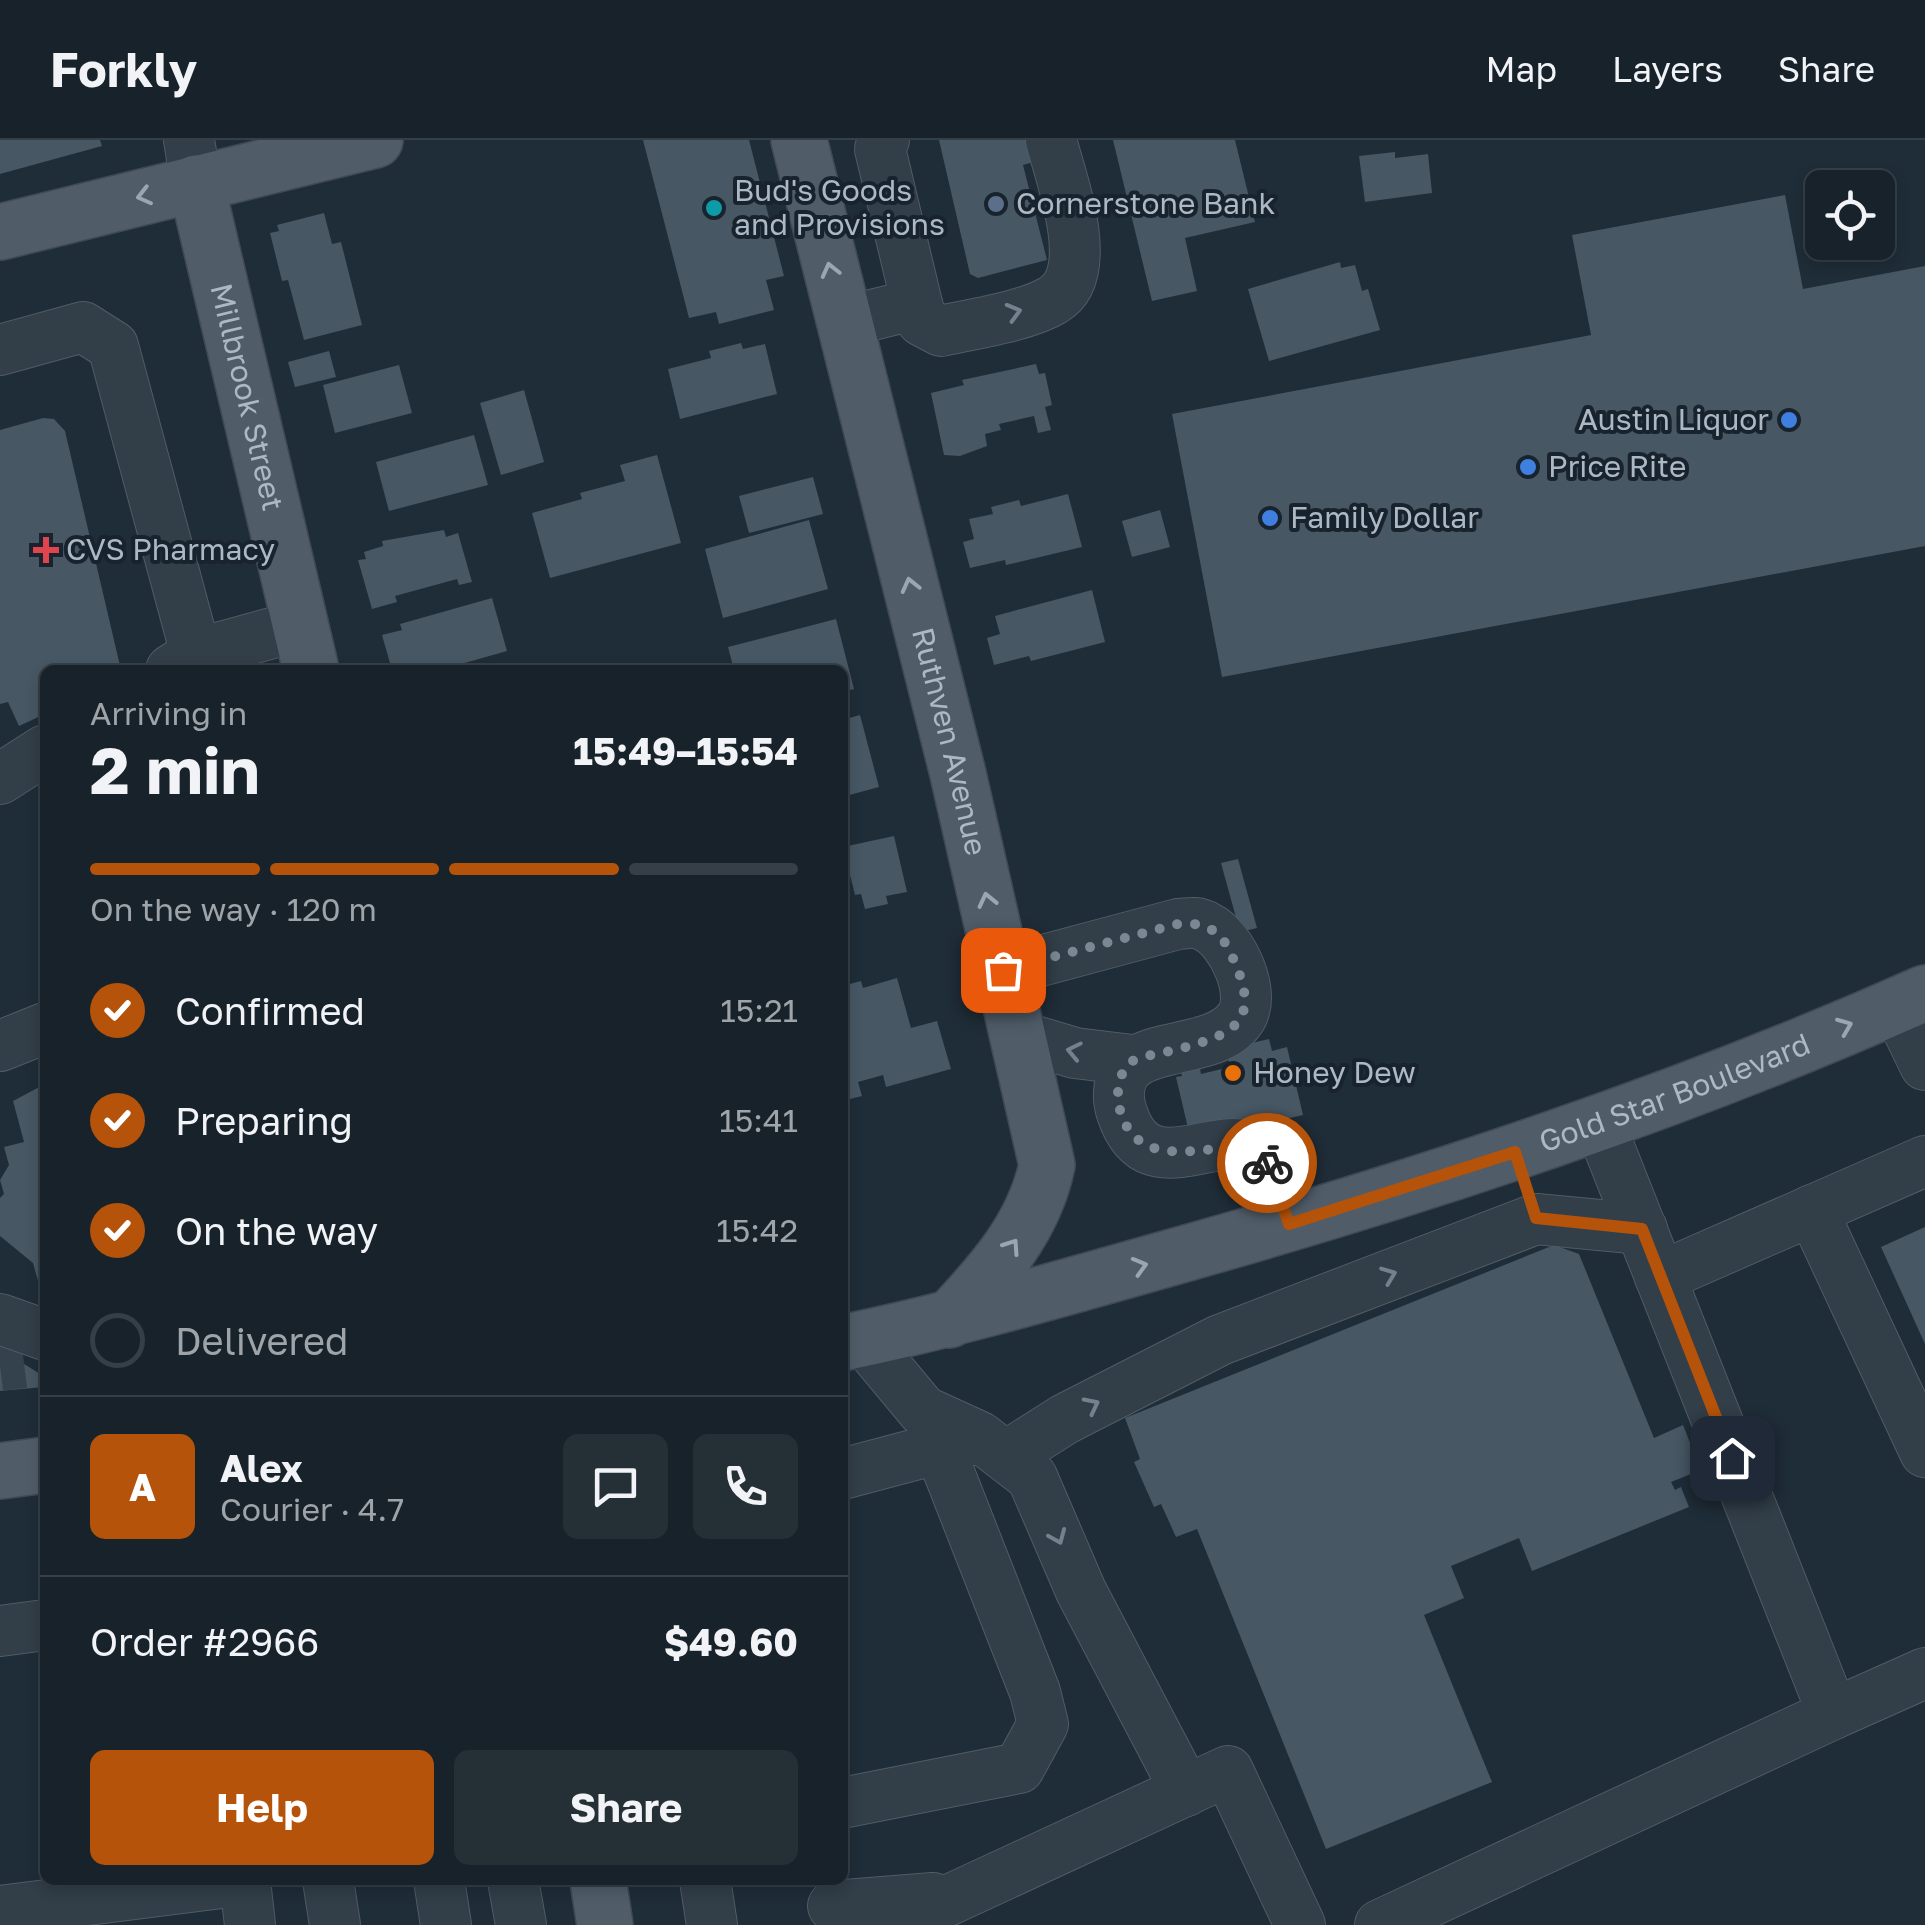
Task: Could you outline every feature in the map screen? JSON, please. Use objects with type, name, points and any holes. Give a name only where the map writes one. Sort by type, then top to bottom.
[{"type":"main road","points":[[0,232],[192,161],[375,140]]},
{"type":"main road","name":"Ruthven Avenue","points":[[799,140],[1003,970],[1046,1173],[1016,1240],[949,1320]]},
{"type":"main road","name":"Millbrook Street","points":[[192,161],[306,648]]},
{"type":"main road","name":"Gold Star Boulevard","points":[[852,1341],[949,1320],[1289,1224],[1515,1152],[1911,999]]},
{"type":"main road","points":[[0,1471],[40,1467]]},
{"type":"main road","points":[[599,1885],[605,1925]]},
{"type":"street","points":[[884,140],[880,149],[919,313],[941,331],[1052,301],[1066,286],[1043,151]]},
{"type":"street","points":[[843,322],[919,313]]},
{"type":"street","points":[[0,350],[84,327],[113,346],[184,662],[306,648]]},
{"type":"street","points":[[0,778],[40,753]]},
{"type":"street","points":[[1003,970],[1196,922],[1212,928],[1225,942],[1247,988],[1241,1019],[1224,1034],[1205,1043],[1132,1060],[1075,1053],[1018,1036]]},
{"type":"street","points":[[1911,999],[1925,1065]]},
{"type":"street","points":[[0,1046],[40,1030]]},
{"type":"street","points":[[1132,1060],[1119,1087],[1119,1105],[1131,1135],[1161,1152],[1247,1146],[1261,1154],[1272,1170],[1289,1224]]},
{"type":"street","points":[[1599,1122],[1833,1714]]},
{"type":"street","points":[[1515,1152],[1536,1218]]},
{"type":"street","points":[[1660,1277],[1925,1161]]},
{"type":"street","points":[[1812,1210],[1925,1452]]},
{"type":"street","points":[[848,1473],[976,1447],[1064,1419],[1220,1340],[1536,1218],[1642,1229]]},
{"type":"street","points":[[0,1319],[38,1352]]},
{"type":"street","points":[[852,1341],[923,1411],[976,1447],[1032,1476],[1081,1591],[1186,1791]]},
{"type":"street","points":[[848,1802],[1019,1768],[1043,1724],[976,1447]]},
{"type":"street","points":[[0,1631],[40,1626]]},
{"type":"street","points":[[1380,1925],[1925,1673]]},
{"type":"street","points":[[895,1925],[1228,1771],[1300,1925]]},
{"type":"street","points":[[0,1910],[205,1885]]},
{"type":"street","points":[[246,1885],[250,1925]]},
{"type":"street","points":[[329,1885],[334,1925]]},
{"type":"street","points":[[440,1885],[446,1925]]},
{"type":"street","points":[[513,1885],[521,1925]]},
{"type":"street","points":[[706,1885],[712,1925]]},
{"type":"street","points":[[833,1906],[957,1896]]},
{"type":"building","points":[[0,140],[100,140],[102,146],[0,174]]},
{"type":"building","name":"Bud's Goods and Provisions","points":[[643,140],[749,140],[784,276],[766,280],[774,310],[719,324],[716,312],[689,318]]},
{"type":"building","points":[[939,140],[1047,140],[1052,157],[1023,165],[1047,260],[978,278],[970,274]]},
{"type":"building","points":[[1113,140],[1235,140],[1255,222],[1185,238],[1197,291],[1152,301]]},
{"type":"building","points":[[1395,152],[1395,158],[1428,154],[1432,193],[1365,202],[1359,156]]},
{"type":"building","points":[[1785,195],[1803,289],[1925,266],[1925,546],[1222,677],[1172,414],[1591,335],[1572,235]]},
{"type":"building","points":[[324,213],[332,244],[341,242],[362,325],[304,340],[288,280],[282,281],[270,233],[279,231],[277,225]]},
{"type":"building","points":[[1340,262],[1341,268],[1355,265],[1362,291],[1368,289],[1380,330],[1269,361],[1248,289]]},
{"type":"building","points":[[741,343],[743,349],[765,344],[777,394],[680,419],[668,369],[711,358],[709,351]]},
{"type":"building","points":[[329,351],[336,377],[295,387],[288,362]]},
{"type":"building","points":[[1036,364],[1039,374],[1045,373],[1052,405],[1045,407],[1051,430],[1038,433],[1034,416],[999,424],[1001,430],[985,434],[987,446],[960,456],[944,455],[931,393],[964,385],[962,380]]},
{"type":"building","points":[[399,365],[412,413],[335,433],[323,385]]},
{"type":"building","points":[[524,390],[544,462],[501,475],[480,403]]},
{"type":"building","name":"CVS Pharmacy","points":[[43,418],[54,419],[65,431],[120,665],[40,665],[40,716],[19,726],[8,702],[0,704],[0,430]]},
{"type":"building","points":[[474,435],[488,485],[389,511],[376,462]]},
{"type":"building","points":[[657,455],[681,543],[550,578],[532,513],[582,499],[580,493],[625,481],[620,465]]},
{"type":"building","points":[[813,477],[823,514],[749,533],[739,496]]},
{"type":"building","points":[[1068,494],[1082,547],[1006,565],[1005,560],[970,568],[963,542],[974,539],[969,519],[993,514],[991,507],[1019,500],[1021,506]]},
{"type":"building","points":[[1160,510],[1170,547],[1132,557],[1122,521]]},
{"type":"building","points":[[809,520],[828,589],[723,618],[705,549]]},
{"type":"building","points":[[444,530],[446,537],[458,533],[472,582],[459,585],[457,579],[395,596],[397,602],[372,609],[358,560],[366,559],[364,552],[383,546],[382,541]]},
{"type":"building","points":[[1092,590],[1105,642],[1031,661],[1029,656],[994,665],[987,638],[1000,634],[995,616]]},
{"type":"building","points":[[492,598],[507,651],[458,665],[391,665],[382,635],[402,630],[400,624]]},
{"type":"building","points":[[836,619],[848,665],[733,665],[728,647]]},
{"type":"building","points":[[848,666],[854,689],[848,690]]},
{"type":"building","points":[[860,715],[879,787],[848,795],[848,718]]},
{"type":"building","points":[[894,836],[907,892],[886,896],[888,904],[865,909],[861,894],[855,895],[848,846]]},
{"type":"building","points":[[1238,859],[1257,928],[1240,932],[1221,863]]},
{"type":"building","points":[[897,978],[911,1028],[937,1021],[951,1069],[886,1087],[883,1075],[858,1082],[862,1096],[848,1100],[848,984],[861,981],[863,988]]},
{"type":"building","points":[[1269,1039],[1272,1051],[1287,1047],[1303,1115],[1191,1141],[1176,1077],[1182,1076],[1179,1062],[1198,1057],[1201,1074],[1230,1067],[1226,1049]]},
{"type":"building","points":[[40,1087],[38,1281],[33,1263],[0,1236],[0,1198],[4,1194],[0,1180],[9,1165],[4,1147],[24,1142],[13,1101]]},
{"type":"building","points":[[1925,1227],[1925,1344],[1881,1247]]},
{"type":"building","points":[[1554,1245],[1579,1254],[1654,1438],[1683,1425],[1701,1470],[1671,1482],[1675,1490],[1681,1487],[1689,1507],[1532,1571],[1519,1538],[1451,1566],[1464,1598],[1424,1615],[1492,1782],[1326,1849],[1197,1529],[1176,1537],[1161,1504],[1154,1507],[1134,1462],[1140,1459],[1125,1418]]},
{"type":"building","points":[[0,1349],[40,1374],[40,1387],[0,1391]]},
{"type":"tunnel","points":[[0,1366],[24,1363]]},
{"type":"way so far","points":[[1003,970],[1178,924],[1196,922],[1212,928],[1225,942],[1247,988],[1247,1004],[1241,1019],[1224,1034],[1205,1043],[1132,1060],[1119,1087],[1119,1105],[1131,1135],[1143,1145],[1161,1152],[1182,1153],[1247,1146],[1267,1163]]},
{"type":"place","name":"Cornerstone Bank","points":[[996,204]]},
{"type":"place","name":"Bud's Goods and Provisions","points":[[714,208]]},
{"type":"place","name":"Austin Liquor","points":[[1789,420]]},
{"type":"place","name":"Price Rite","points":[[1528,467]]},
{"type":"place","name":"Family Dollar","points":[[1270,518]]},
{"type":"place","name":"CVS Pharmacy","points":[[46,550]]},
{"type":"place","name":"Honey Dew","points":[[1233,1073]]},
{"type":"route","points":[[1267,1163],[1289,1224],[1515,1152],[1536,1218],[1642,1229],[1732,1458]]}]
